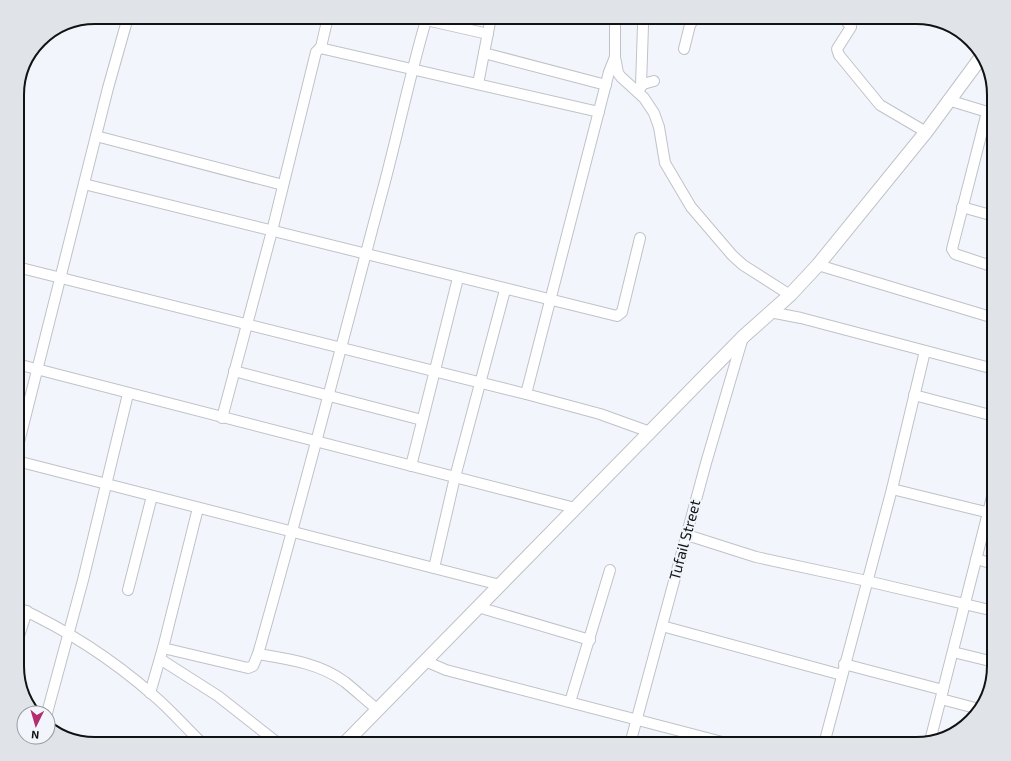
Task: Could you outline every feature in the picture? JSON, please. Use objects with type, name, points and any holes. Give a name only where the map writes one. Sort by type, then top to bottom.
[{"type":"main road","points":[[351,737],[744,336],[790,295],[818,265],[926,132],[948,100],[978,61]]},
{"type":"street","points":[[24,423],[96,136],[126,24]]},
{"type":"street","points":[[222,418],[272,231],[316,52],[321,47],[326,24]]},
{"type":"street","points":[[163,648],[248,668],[254,665],[316,442],[424,24]]},
{"type":"street","points":[[449,24],[488,34]]},
{"type":"street","points":[[478,84],[490,24]]},
{"type":"street","points":[[615,24],[616,67],[621,77],[639,89],[654,113],[659,127],[665,163],[699,218],[743,265],[790,295]]},
{"type":"street","points":[[684,49],[691,24]]},
{"type":"street","points":[[849,24],[851,27],[837,49],[839,55],[880,104],[926,132]]},
{"type":"street","points":[[639,89],[643,25]]},
{"type":"street","points":[[321,47],[599,112]]},
{"type":"street","points":[[484,53],[606,85]]},
{"type":"street","points":[[526,394],[606,85],[616,57]]},
{"type":"street","points":[[639,89],[654,81]]},
{"type":"street","points":[[948,100],[987,112]]},
{"type":"street","points":[[987,126],[962,207],[952,249],[954,254],[987,265]]},
{"type":"street","points":[[96,136],[283,185]]},
{"type":"street","points":[[84,184],[505,290],[620,316],[640,238]]},
{"type":"street","points":[[962,207],[987,214]]},
{"type":"street","points":[[818,265],[987,316]]},
{"type":"street","points":[[24,269],[526,394],[600,414],[650,432]]},
{"type":"street","points":[[411,466],[458,278]]},
{"type":"street","points":[[434,568],[455,477],[505,290]]},
{"type":"street","points":[[770,312],[801,318],[987,367]]},
{"type":"street","name":"Tufail Street","points":[[632,737],[687,535],[744,336]]},
{"type":"street","points":[[826,737],[844,664],[892,489],[925,351]]},
{"type":"street","points":[[24,366],[575,508]]},
{"type":"street","points":[[234,371],[422,420]]},
{"type":"street","points":[[49,705],[83,580],[128,394]]},
{"type":"street","points":[[914,395],[987,414]]},
{"type":"street","points":[[24,463],[500,585]]},
{"type":"street","points":[[892,489],[987,512]]},
{"type":"street","points":[[128,590],[152,496]]},
{"type":"street","points":[[150,693],[163,648],[198,508]]},
{"type":"street","points":[[931,736],[976,559],[987,525]]},
{"type":"street","points":[[687,535],[756,556],[987,609]]},
{"type":"street","points":[[976,559],[987,562]]},
{"type":"street","points":[[570,702],[610,570]]},
{"type":"street","points":[[478,607],[590,640]]},
{"type":"street","points":[[24,610],[52,623],[68,633],[150,693],[196,737]]},
{"type":"street","points":[[662,626],[842,675]]},
{"type":"street","points":[[953,652],[987,660]]},
{"type":"street","points":[[258,654],[295,660],[328,672],[344,682],[378,710]]},
{"type":"street","points":[[160,659],[218,696],[270,737]]},
{"type":"street","points":[[425,661],[446,670],[704,737]]},
{"type":"street","points":[[844,664],[942,695],[973,707]]}]
